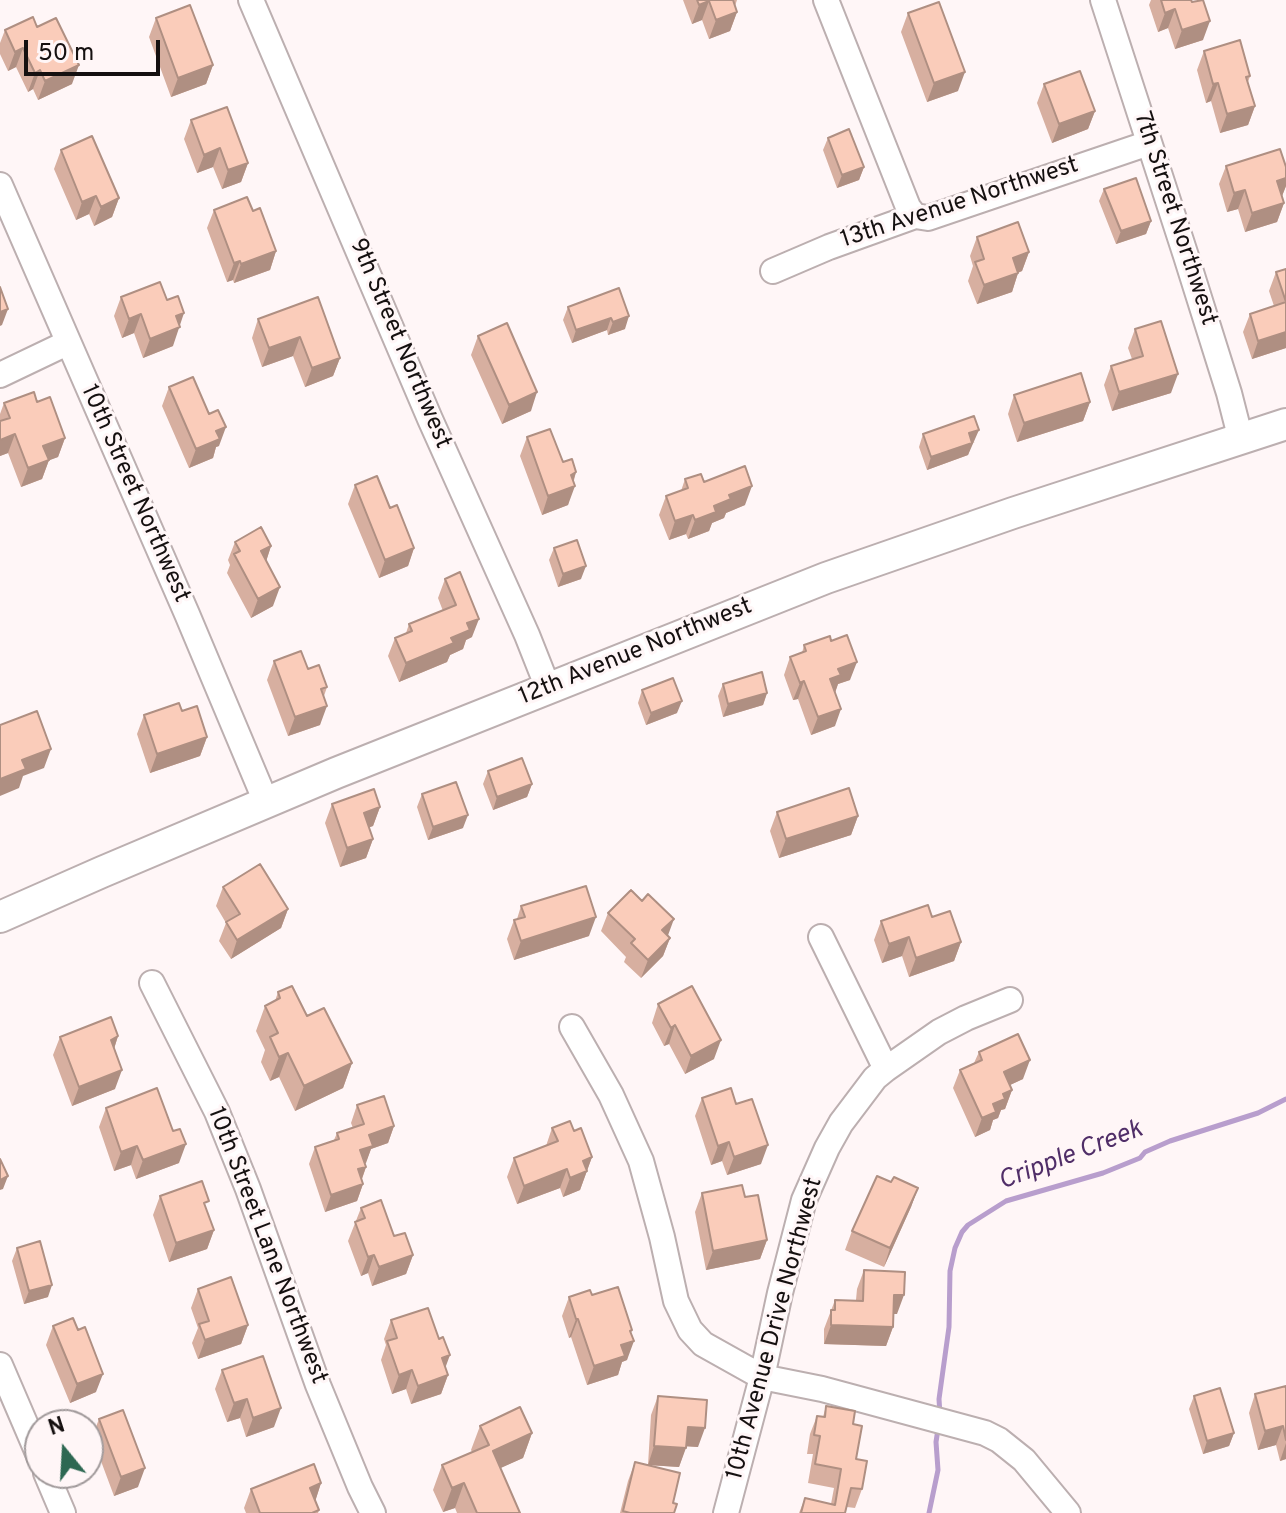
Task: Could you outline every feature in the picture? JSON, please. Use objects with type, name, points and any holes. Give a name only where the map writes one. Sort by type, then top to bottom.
[{"type":"main road","name":"12th Avenue Northwest","points":[[0,917],[266,802],[826,578],[1286,424]]},
{"type":"street","name":"9th Street Northwest","points":[[251,0],[548,688]]},
{"type":"street","points":[[826,0],[908,207],[915,216]]},
{"type":"street","name":"7th Street Northwest","points":[[1103,0],[1241,440]]},
{"type":"street","name":"13th Avenue Northwest","points":[[773,271],[915,216],[928,218],[1149,143]]},
{"type":"street","name":"10th Street Northwest","points":[[0,185],[266,802]]},
{"type":"street","points":[[0,375],[67,343]]},
{"type":"street","points":[[821,937],[886,1069]]},
{"type":"street","name":"10th Street Lane Northwest","points":[[152,983],[217,1112],[318,1385],[373,1513]]},
{"type":"street","name":"10th Avenue Drive Northwest","points":[[726,1513],[809,1186],[827,1148],[841,1123],[875,1078],[886,1069],[939,1032],[1010,1000]]},
{"type":"street","points":[[572,1027],[611,1095],[641,1161],[676,1301],[683,1319],[703,1344],[762,1377],[822,1389],[985,1433],[1024,1460],[1068,1513]]},
{"type":"street","points":[[0,1365],[24,1421]]},
{"type":"street","points":[[53,1489],[63,1513]]},
{"type":"building","points":[[697,0],[733,0],[737,12],[716,20],[709,1],[699,5]]},
{"type":"building","points":[[1161,0],[1203,0],[1210,21],[1182,30],[1175,9],[1165,13]]},
{"type":"building","points":[[939,2],[965,72],[934,83],[908,13]]},
{"type":"building","points":[[190,5],[213,65],[178,78],[156,18]]},
{"type":"building","points":[[33,17],[37,27],[56,18],[79,65],[45,81],[40,70],[35,73],[23,48],[15,52],[5,30]]},
{"type":"building","points":[[1240,40],[1255,106],[1227,114],[1218,83],[1213,84],[1204,51]]},
{"type":"building","points":[[1080,71],[1095,111],[1059,124],[1044,84]]},
{"type":"building","points":[[227,107],[248,163],[228,170],[220,148],[204,155],[191,120]]},
{"type":"building","points":[[849,129],[864,167],[842,175],[828,138]]},
{"type":"building","points":[[92,136],[119,198],[101,207],[96,196],[82,202],[61,150]]},
{"type":"building","points":[[1280,149],[1286,178],[1277,181],[1284,203],[1252,213],[1245,190],[1234,193],[1226,166]]},
{"type":"building","points":[[1136,178],[1151,221],[1121,231],[1104,189]]},
{"type":"building","points":[[247,197],[253,211],[260,208],[276,251],[241,264],[240,261],[234,263],[214,210]]},
{"type":"building","points":[[1018,222],[1029,252],[1013,258],[1018,273],[984,285],[975,262],[984,259],[977,237]]},
{"type":"building","points":[[1286,269],[1286,302],[1276,272]]},
{"type":"building","points":[[160,282],[167,300],[178,296],[184,313],[176,316],[180,327],[150,339],[141,314],[129,319],[121,297]]},
{"type":"building","points":[[0,287],[8,309],[0,312]]},
{"type":"building","points":[[619,288],[629,316],[613,322],[611,318],[576,330],[568,307]]},
{"type":"building","points":[[318,297],[340,358],[312,368],[300,337],[269,348],[258,319]]},
{"type":"building","points":[[1286,302],[1286,332],[1258,341],[1250,314]]},
{"type":"building","points":[[1161,321],[1178,374],[1119,392],[1111,366],[1143,356],[1135,329]]},
{"type":"building","points":[[507,323],[537,392],[509,405],[478,336]]},
{"type":"building","points":[[1081,373],[1090,402],[1024,423],[1014,395]]},
{"type":"building","points":[[193,377],[209,414],[218,410],[226,427],[216,431],[220,439],[196,449],[169,387]]},
{"type":"building","points":[[34,392],[37,402],[50,397],[65,438],[43,446],[49,460],[28,468],[15,434],[0,440],[0,421],[10,418],[4,403]]},
{"type":"building","points":[[974,416],[979,430],[969,433],[972,443],[931,457],[923,434]]},
{"type":"building","points":[[550,429],[563,462],[572,459],[576,472],[571,475],[575,486],[548,496],[527,437]]},
{"type":"building","points":[[745,466],[752,486],[729,495],[731,499],[714,506],[716,512],[695,520],[693,515],[675,521],[666,496],[688,488],[685,479],[701,474],[704,482]]},
{"type":"building","points":[[377,476],[390,508],[397,505],[414,548],[385,560],[355,485]]},
{"type":"building","points":[[261,527],[271,546],[261,551],[280,587],[258,599],[234,554],[240,551],[235,542]]},
{"type":"building","points":[[577,540],[586,566],[563,574],[554,548]]},
{"type":"building","points":[[460,572],[479,619],[467,623],[470,630],[451,638],[454,643],[406,663],[395,638],[412,631],[409,624],[456,605],[445,579]]},
{"type":"building","points":[[847,635],[857,662],[838,669],[841,675],[830,679],[841,709],[818,717],[804,681],[800,683],[790,657],[806,651],[804,645],[830,636],[831,641]]},
{"type":"building","points":[[301,651],[308,669],[319,665],[327,687],[321,689],[327,706],[295,717],[274,661]]},
{"type":"building","points":[[762,672],[767,693],[728,704],[723,684]]},
{"type":"building","points":[[673,678],[682,701],[651,713],[642,690]]},
{"type":"building","points":[[179,703],[182,711],[197,706],[207,737],[157,754],[144,715]]},
{"type":"building","points":[[37,711],[51,749],[22,760],[26,769],[0,779],[0,725]]},
{"type":"building","points":[[522,758],[532,784],[497,797],[488,771]]},
{"type":"building","points":[[456,782],[468,815],[433,827],[422,794]]},
{"type":"building","points":[[849,788],[858,816],[786,839],[777,812]]},
{"type":"building","points":[[374,789],[380,807],[364,813],[373,839],[347,848],[332,804]]},
{"type":"building","points":[[260,864],[288,909],[237,940],[226,922],[240,914],[223,887]]},
{"type":"building","points":[[586,886],[596,917],[521,941],[514,920],[525,917],[521,906]]},
{"type":"building","points":[[631,890],[642,901],[648,894],[674,919],[662,930],[670,938],[648,960],[631,943],[635,939],[608,913]]},
{"type":"building","points":[[928,905],[932,917],[950,911],[961,942],[916,958],[909,937],[889,944],[881,921]]},
{"type":"building","points":[[292,986],[307,1016],[324,1008],[352,1063],[304,1086],[288,1053],[279,1057],[270,1037],[278,1033],[265,1006],[280,998],[278,992]]},
{"type":"building","points":[[692,986],[721,1040],[691,1056],[675,1025],[671,1028],[658,1004]]},
{"type":"building","points":[[111,1017],[118,1036],[111,1040],[122,1070],[79,1087],[60,1037]]},
{"type":"building","points":[[1018,1034],[1030,1060],[1004,1072],[1012,1090],[1003,1094],[1005,1099],[993,1104],[996,1112],[982,1118],[960,1070],[982,1060],[979,1052]]},
{"type":"building","points":[[157,1088],[173,1131],[180,1129],[186,1144],[143,1160],[137,1146],[121,1152],[106,1108]]},
{"type":"building","points":[[731,1088],[736,1104],[752,1099],[768,1145],[734,1157],[729,1142],[718,1146],[702,1098]]},
{"type":"building","points":[[384,1096],[394,1126],[369,1135],[373,1146],[360,1150],[366,1167],[358,1169],[363,1184],[331,1195],[315,1147],[339,1139],[337,1133],[364,1124],[357,1105]]},
{"type":"building","points":[[570,1121],[574,1131],[581,1128],[592,1157],[583,1161],[587,1171],[570,1178],[567,1169],[524,1186],[514,1158],[558,1141],[552,1128]]},
{"type":"building","points":[[0,1159],[8,1176],[0,1180]]},
{"type":"building","points":[[877,1176],[891,1182],[894,1177],[918,1188],[890,1248],[852,1231]]},
{"type":"building","points":[[202,1181],[209,1201],[204,1203],[214,1230],[176,1243],[160,1196]]},
{"type":"building","points":[[742,1185],[745,1197],[758,1195],[767,1240],[713,1251],[702,1193]]},
{"type":"building","points":[[381,1200],[394,1236],[405,1233],[413,1255],[379,1267],[374,1255],[368,1257],[355,1222],[365,1218],[361,1208]]},
{"type":"building","points":[[40,1241],[52,1285],[29,1291],[17,1248]]},
{"type":"building","points":[[864,1270],[905,1272],[904,1295],[894,1295],[893,1327],[831,1325],[835,1300],[863,1301]]},
{"type":"building","points":[[231,1277],[248,1325],[205,1340],[199,1324],[209,1321],[198,1289]]},
{"type":"building","points":[[618,1287],[634,1341],[621,1345],[625,1356],[594,1366],[569,1297],[590,1290],[592,1295]]},
{"type":"building","points":[[428,1308],[439,1339],[443,1337],[450,1355],[442,1358],[448,1375],[418,1386],[412,1370],[399,1375],[387,1341],[397,1338],[391,1320]]},
{"type":"building","points":[[73,1318],[78,1330],[85,1327],[103,1374],[77,1384],[53,1326]]},
{"type":"building","points":[[263,1356],[281,1408],[253,1418],[247,1399],[234,1403],[222,1370]]},
{"type":"building","points":[[1286,1386],[1286,1440],[1283,1426],[1265,1431],[1255,1394]]},
{"type":"building","points":[[1220,1388],[1234,1433],[1207,1441],[1194,1396]]},
{"type":"building","points":[[658,1396],[707,1400],[705,1428],[688,1427],[686,1448],[654,1446]]},
{"type":"building","points":[[826,1406],[855,1411],[853,1424],[862,1426],[856,1459],[867,1461],[862,1489],[851,1488],[845,1513],[801,1513],[805,1498],[835,1505],[841,1469],[815,1464],[820,1436],[814,1435],[817,1416],[825,1417]]},
{"type":"building","points":[[520,1407],[532,1433],[493,1451],[520,1513],[477,1513],[464,1483],[452,1488],[442,1465],[489,1445],[480,1426]]},
{"type":"building","points":[[123,1410],[145,1468],[121,1477],[104,1432],[104,1417]]},
{"type":"building","points":[[635,1462],[680,1473],[673,1503],[677,1504],[674,1513],[623,1511]]},
{"type":"building","points":[[314,1464],[321,1483],[310,1488],[319,1510],[312,1513],[260,1513],[251,1489]]},
{"type":"waterway","name":"Cripple Creek","points":[[940,1415],[939,1399],[949,1327],[950,1271],[955,1248],[968,1225],[1006,1201],[1103,1173],[1140,1158],[1145,1152],[1170,1141],[1258,1113],[1286,1099]]},
{"type":"waterway","name":"Cripple Creek","points":[[929,1513],[938,1470],[938,1429]]}]
